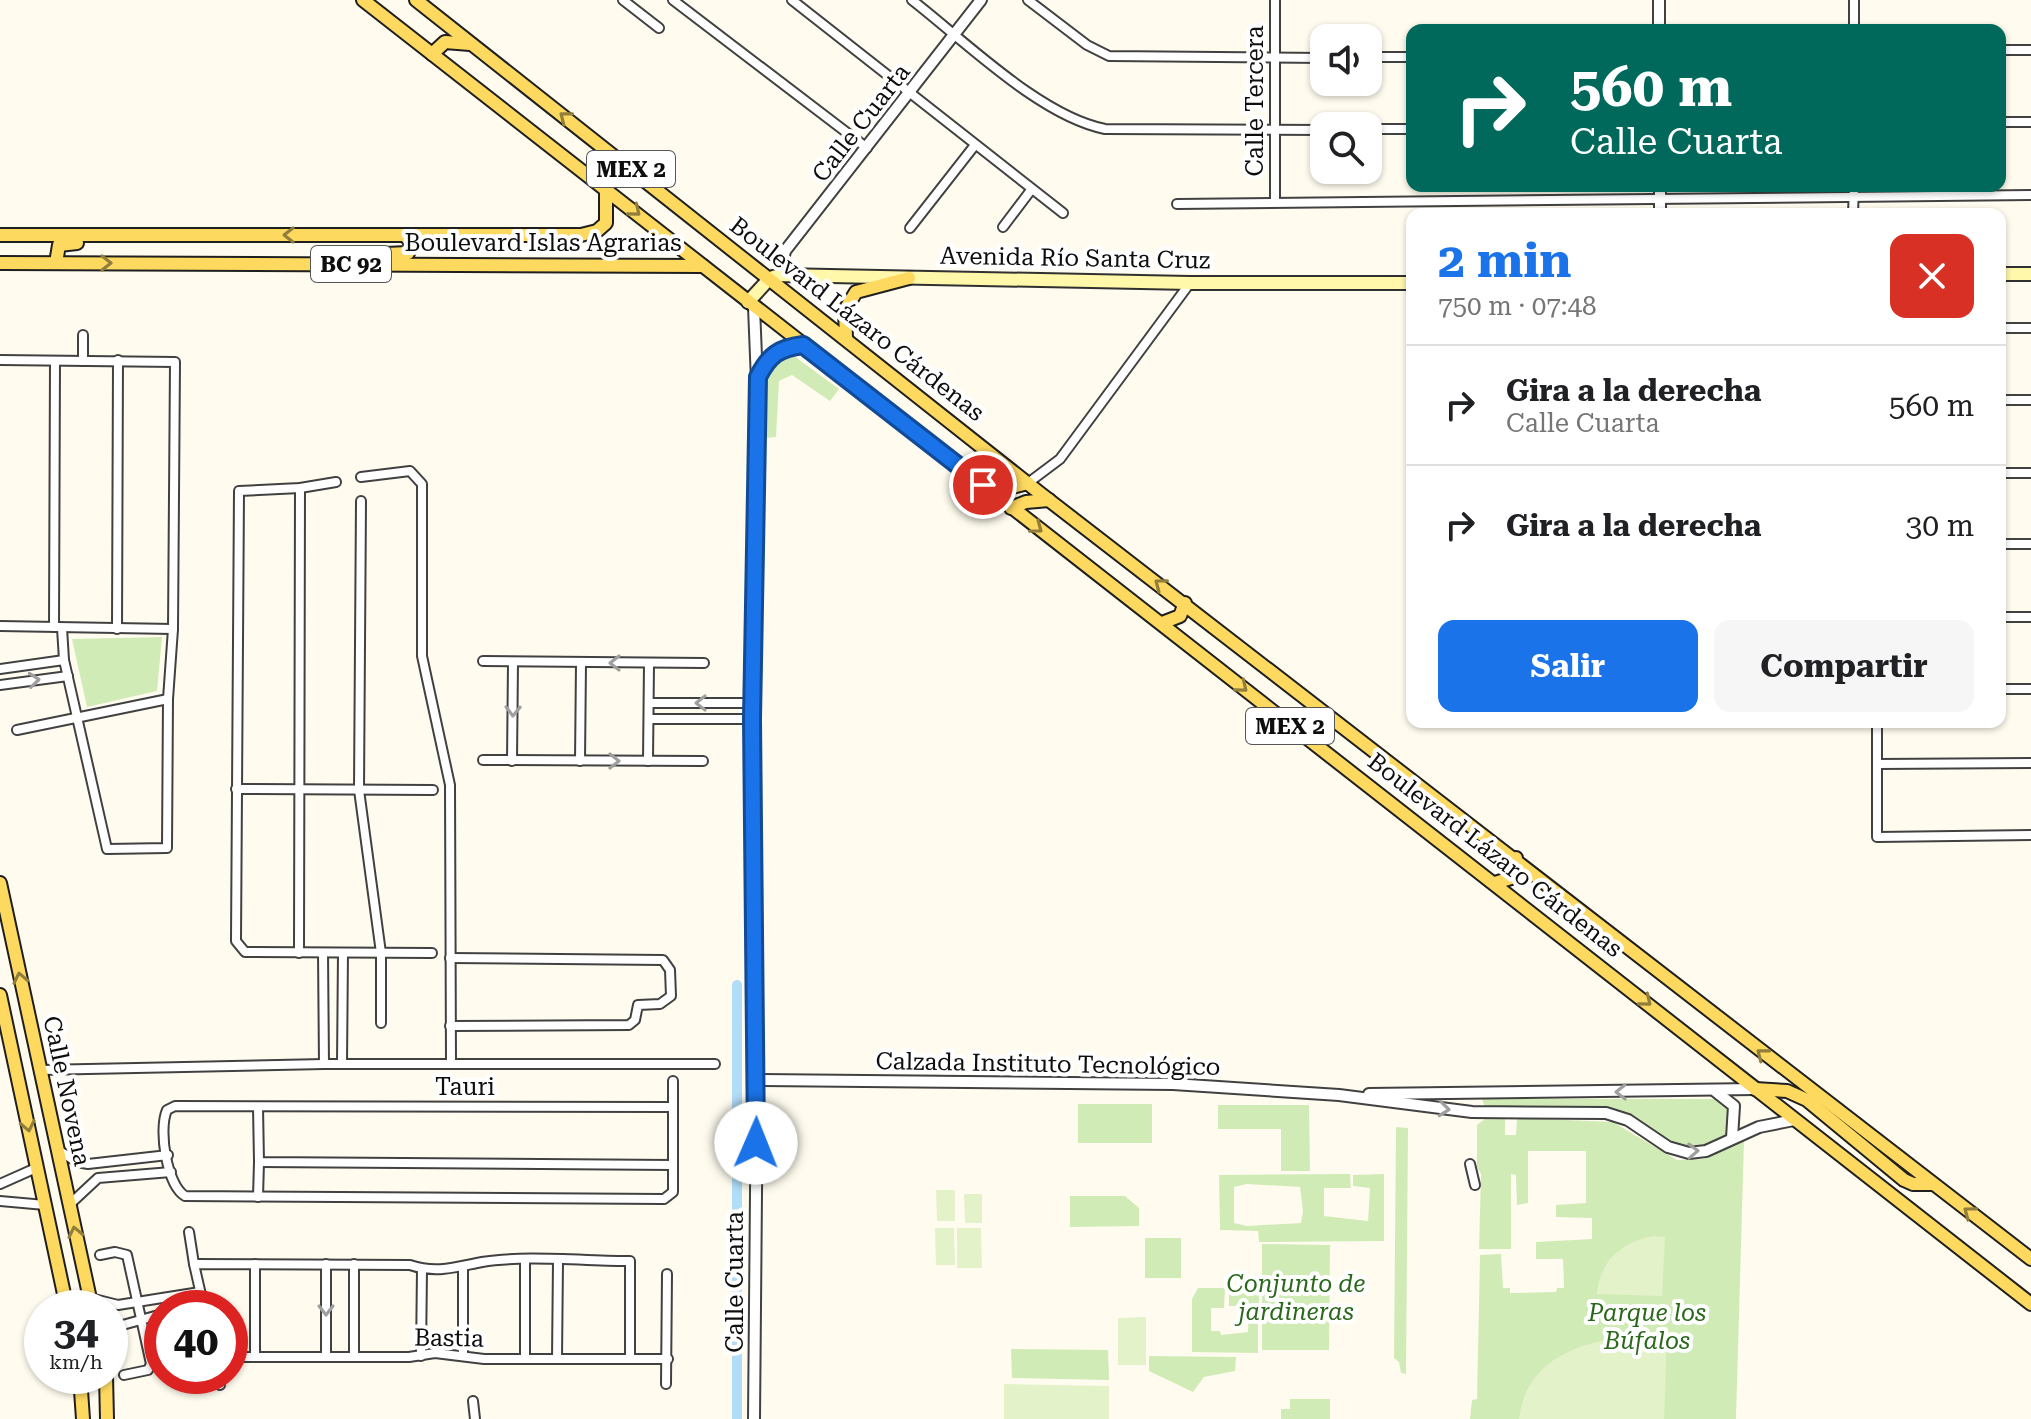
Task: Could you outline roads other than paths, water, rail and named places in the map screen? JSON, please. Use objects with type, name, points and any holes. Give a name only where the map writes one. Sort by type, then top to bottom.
[{"type":"main road","name":"Boulevard Lázaro Cárdenas","points":[[363,0],[1495,883],[2030,1307]]},
{"type":"main road","name":"Boulevard Lázaro Cárdenas","points":[[416,0],[775,276],[846,338],[1049,500],[2031,1259]]},
{"type":"main road","points":[[432,54],[445,42],[473,45]]},
{"type":"main road","name":"Boulevard Islas Agrarias","points":[[0,235],[590,234],[601,229],[608,219],[606,188]]},
{"type":"main road","points":[[56,263],[60,245],[96,243],[115,235]]},
{"type":"main road","points":[[331,264],[341,256],[408,253],[412,244],[405,235]]},
{"type":"main road","name":"Boulevard Islas Agrarias","points":[[0,263],[703,266]]},
{"type":"main road","points":[[2006,274],[2031,274]]},
{"type":"main road","points":[[751,305],[775,276]]},
{"type":"main road","name":"Avenida Río Santa Cruz","points":[[775,276],[1406,283]]},
{"type":"main road","points":[[846,338],[845,310],[856,292],[909,278]]},
{"type":"main road","points":[[983,485],[1008,488],[1028,483]]},
{"type":"main road","points":[[1011,508],[1026,502],[1049,500]]},
{"type":"main road","points":[[1162,623],[1180,616],[1185,603]]},
{"type":"main road","points":[[1495,883],[1511,878],[1516,869],[1516,858]]},
{"type":"main road","name":"Calle Novena","points":[[0,883],[88,1290]]},
{"type":"main road","name":"Calle Novena","points":[[0,995],[63,1290]]},
{"type":"main road","points":[[17,1074],[40,1070]]},
{"type":"main road","points":[[1755,1089],[1778,1089],[1800,1096],[1904,1180],[1913,1184],[1932,1184]]},
{"type":"main road","points":[[81,1394],[83,1419]]},
{"type":"main road","points":[[106,1394],[107,1419]]},
{"type":"street","points":[[623,0],[636,4],[659,28]]},
{"type":"street","points":[[673,0],[867,148]]},
{"type":"street","points":[[792,0],[1063,213]]},
{"type":"street","points":[[912,0],[1048,106],[1087,125],[1105,129],[1310,130]]},
{"type":"street","name":"Calle Cuarta","points":[[775,276],[785,251],[981,0]]},
{"type":"street","points":[[1028,0],[1087,45],[1109,56],[1310,58]]},
{"type":"street","name":"Calle Tercera","points":[[1275,0],[1275,202]]},
{"type":"street","points":[[1659,0],[1659,24]]},
{"type":"street","points":[[1854,0],[1854,24]]},
{"type":"street","points":[[2006,50],[2031,50]]},
{"type":"street","points":[[1382,57],[1406,57]]},
{"type":"street","points":[[2006,122],[2031,122]]},
{"type":"street","points":[[1382,129],[1406,129]]},
{"type":"street","points":[[910,228],[975,145]]},
{"type":"street","points":[[1003,227],[1031,190]]},
{"type":"street","points":[[1660,192],[1660,208]]},
{"type":"street","points":[[1177,204],[1660,199],[1830,192]]},
{"type":"street","points":[[1898,192],[2031,195]]},
{"type":"street","points":[[1028,483],[1060,459],[1190,283]]},
{"type":"street","name":"Calle Cuarta","points":[[751,305],[758,377],[752,719],[757,1080],[754,1419]]},
{"type":"street","points":[[2006,328],[2031,328]]},
{"type":"street","points":[[83,335],[83,361]]},
{"type":"street","points":[[758,377],[775,352],[803,345]]},
{"type":"street","points":[[0,360],[175,362],[167,848],[107,849],[76,717],[58,627],[55,361]]},
{"type":"street","points":[[117,629],[118,360]]},
{"type":"street","points":[[2006,400],[2031,400]]},
{"type":"street","points":[[361,477],[410,471],[422,484],[422,656],[450,785],[451,1063]]},
{"type":"street","points":[[2006,473],[2031,473]]},
{"type":"street","points":[[336,482],[300,488],[239,491],[236,941],[245,952],[432,953]]},
{"type":"street","points":[[299,953],[300,488]]},
{"type":"street","points":[[361,501],[359,790],[381,953],[381,1023]]},
{"type":"street","points":[[2006,544],[2031,544]]},
{"type":"street","points":[[2006,617],[2031,617]]},
{"type":"street","points":[[0,626],[173,629]]},
{"type":"street","points":[[0,669],[64,660]]},
{"type":"street","points":[[483,661],[704,663]]},
{"type":"street","points":[[512,761],[513,662]]},
{"type":"street","points":[[580,761],[581,663]]},
{"type":"street","points":[[648,761],[649,663]]},
{"type":"street","points":[[0,685],[68,676]]},
{"type":"street","points":[[2006,689],[2031,689]]},
{"type":"street","points":[[17,730],[168,699]]},
{"type":"street","points":[[649,703],[753,703]]},
{"type":"street","points":[[649,719],[752,719]]},
{"type":"street","points":[[1877,728],[1877,837],[2031,835]]},
{"type":"street","points":[[483,760],[703,761]]},
{"type":"street","points":[[1877,764],[2031,763]]},
{"type":"street","points":[[236,789],[433,790]]},
{"type":"street","points":[[323,953],[324,1064]]},
{"type":"street","points":[[342,1064],[343,953]]},
{"type":"street","points":[[450,958],[663,960],[670,970],[671,996],[660,1004],[638,1005],[633,1024],[629,1025],[450,1026]]},
{"type":"street","points":[[40,1070],[324,1064],[715,1064]]},
{"type":"street","name":"Calzada Instituto Tecnológico","points":[[757,1080],[1173,1084],[1339,1095],[1481,1112],[1612,1114],[1628,1120],[1668,1147],[1689,1153],[1706,1151],[1759,1127],[1794,1120]]},
{"type":"street","points":[[58,1150],[77,1162],[168,1155],[178,1192],[185,1196],[664,1199],[673,1192],[673,1081]]},
{"type":"street","name":"Calzada Instituto Tecnológico","points":[[1339,1095],[1755,1089]]},
{"type":"street","points":[[1713,1090],[1734,1106],[1732,1138]]},
{"type":"street","points":[[1481,1093],[1477,1104],[1481,1112]]},
{"type":"street","name":"Tauri","points":[[168,1155],[162,1128],[164,1116],[171,1107],[673,1107]]},
{"type":"street","points":[[258,1107],[258,1197]]},
{"type":"street","points":[[111,1161],[113,1176]]},
{"type":"street","points":[[259,1162],[673,1165]]},
{"type":"street","points":[[1470,1164],[1475,1185]]},
{"type":"street","points":[[0,1184],[36,1168]]},
{"type":"street","points":[[69,1205],[98,1178],[171,1172]]},
{"type":"street","points":[[0,1201],[45,1205]]},
{"type":"street","points":[[189,1232],[200,1290]]},
{"type":"street","points":[[100,1255],[115,1252],[127,1255],[139,1302],[151,1364],[148,1370],[128,1374]]},
{"type":"street","points":[[525,1261],[525,1359]]},
{"type":"street","points":[[557,1359],[558,1261]]},
{"type":"street","points":[[194,1264],[410,1265],[422,1269],[463,1269],[482,1262],[630,1261],[630,1359]]},
{"type":"street","points":[[255,1264],[255,1357]]},
{"type":"street","points":[[326,1264],[326,1357]]},
{"type":"street","points":[[354,1264],[354,1357]]},
{"type":"street","points":[[421,1356],[422,1269]]},
{"type":"street","points":[[463,1269],[463,1356]]},
{"type":"street","points":[[666,1384],[667,1274]]},
{"type":"street","points":[[128,1304],[144,1301]]},
{"type":"street","points":[[128,1323],[142,1318]]},
{"type":"street","name":"Bastia","points":[[248,1357],[421,1356],[435,1353],[525,1359],[668,1359]]},
{"type":"street","points":[[473,1401],[475,1419]]},
{"type":"waterway","points":[[737,985],[737,1419]]},
{"type":"park label","name":"Conjunto de jardineras","points":[[1296,1298]]},
{"type":"park label","name":"Parque los Búfalos","points":[[1647,1327]]}]
